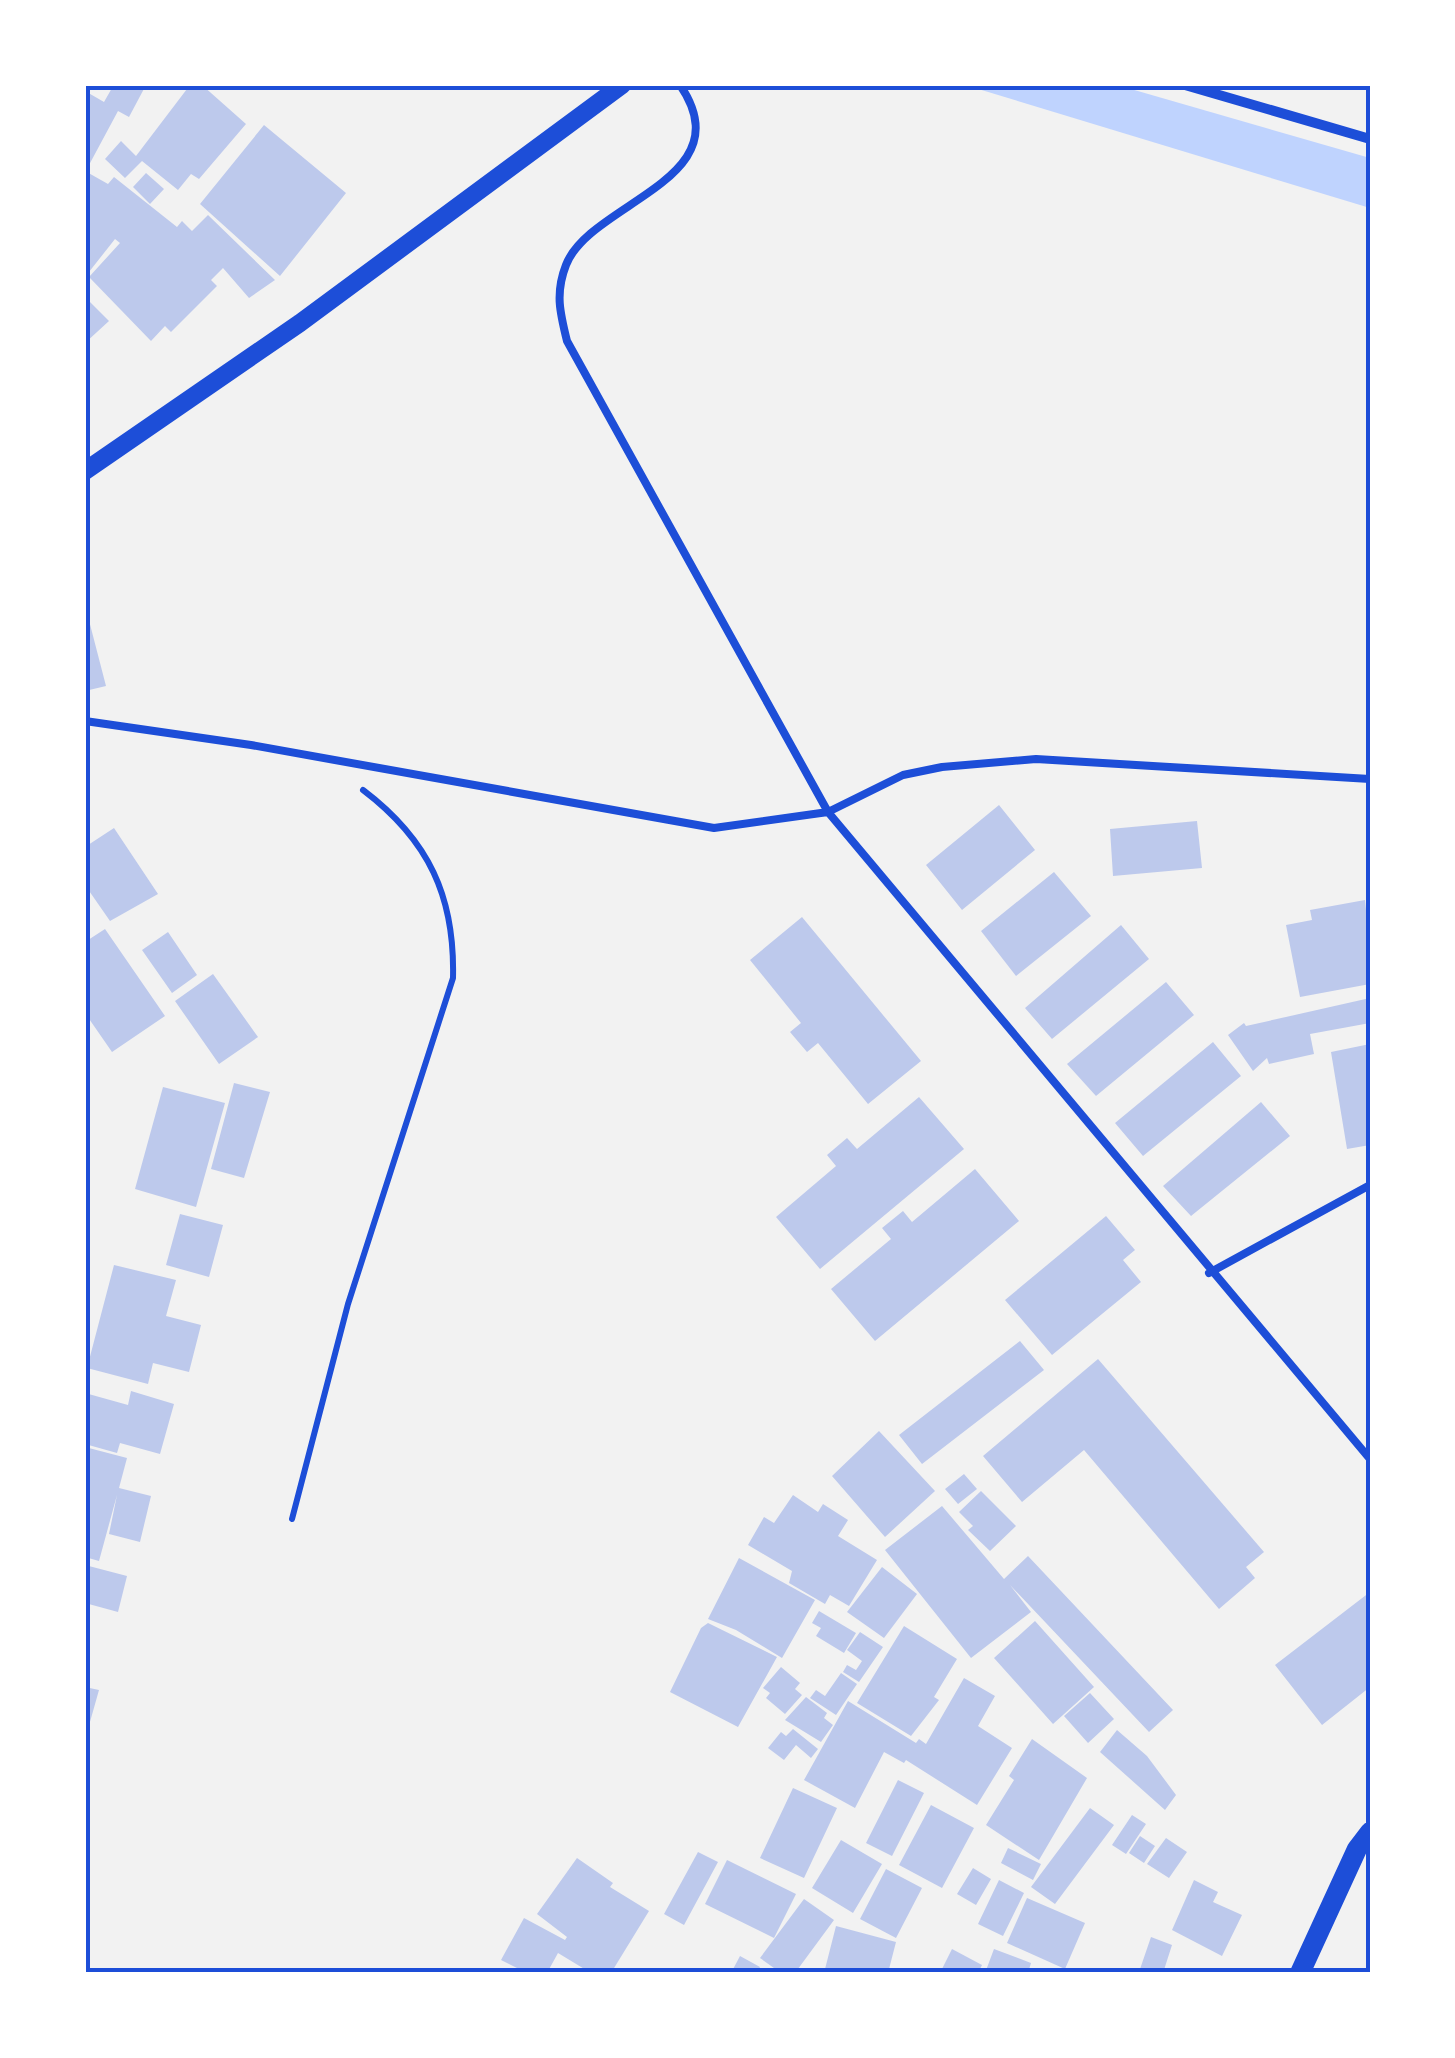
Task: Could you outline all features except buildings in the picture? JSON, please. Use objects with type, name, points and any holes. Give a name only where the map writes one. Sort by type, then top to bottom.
[{"type":"main road","points":[[1300,1973],[1357,1849],[1370,1832]]},
{"type":"street","points":[[85,472],[300,323],[622,85]]},
{"type":"street","points":[[1185,85],[1370,140]]},
{"type":"lane","points":[[680,85],[688,96],[697,134],[681,167],[604,226],[567,261],[556,300],[567,341],[828,812],[1370,1460]]},
{"type":"lane","points":[[85,721],[714,828],[828,812],[903,775],[942,767],[1036,759],[1370,779]]},
{"type":"lane","points":[[1210,1272],[1370,1185]]},
{"type":"path","points":[[292,1519],[348,1304],[454,978],[454,931],[418,841],[322,760]]},
{"type":"water","points":[[965,85],[1117,85],[1370,158],[1370,208]]}]
